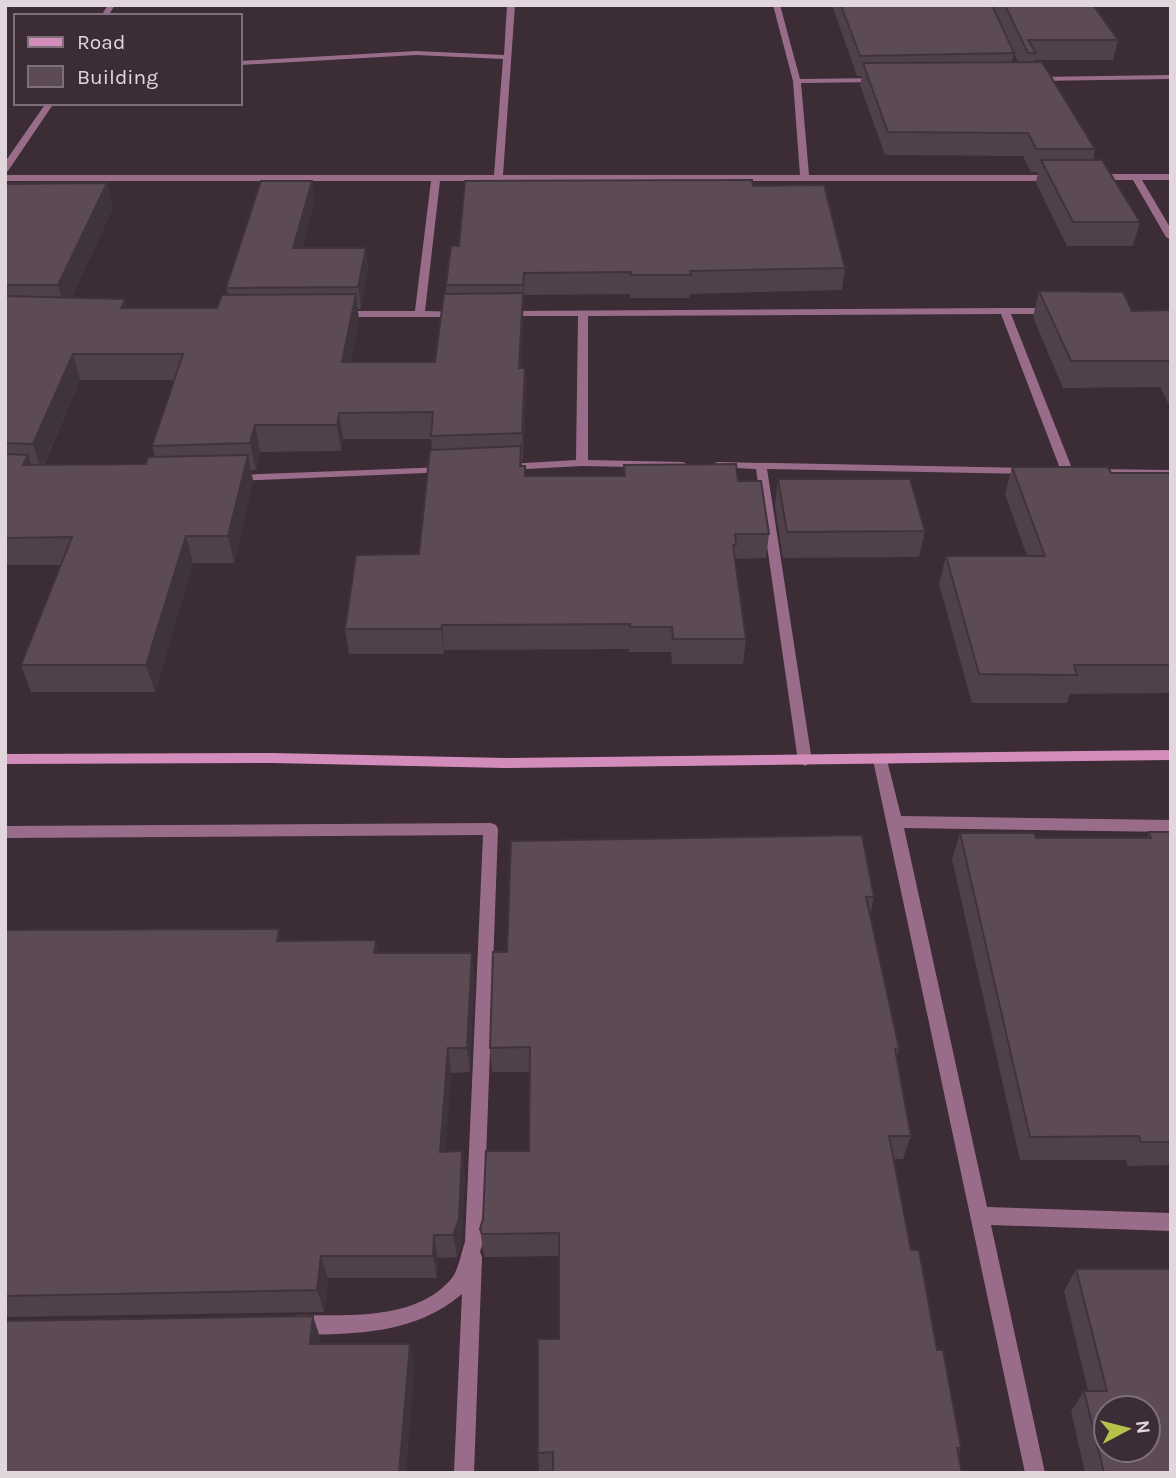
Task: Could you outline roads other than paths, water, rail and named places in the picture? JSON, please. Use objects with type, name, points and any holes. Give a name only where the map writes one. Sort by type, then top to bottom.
[{"type":"street","points":[[498,179],[511,5]]},
{"type":"street","points":[[776,5],[797,81],[805,178]]},
{"type":"street","points":[[242,63],[416,53],[508,57]]},
{"type":"street","points":[[1033,79],[1171,77]]},
{"type":"street","points":[[797,81],[894,80]]},
{"type":"street","points":[[5,169],[49,105]]},
{"type":"street","points":[[5,178],[1067,177]]},
{"type":"street","points":[[1080,177],[1171,177]]},
{"type":"street","points":[[1136,177],[1171,237]]},
{"type":"street","points":[[420,314],[436,179]]},
{"type":"street","points":[[1005,311],[1067,471]]},
{"type":"street","points":[[488,313],[1067,311]]},
{"type":"street","points":[[582,463],[583,313]]},
{"type":"street","points":[[326,314],[475,314]]},
{"type":"street","points":[[491,468],[582,463],[1039,471]]},
{"type":"street","points":[[761,466],[805,761]]},
{"type":"street","points":[[222,478],[464,469]]},
{"type":"street","points":[[1053,471],[1171,473]]},
{"type":"street","points":[[5,759],[272,758],[505,763],[1171,755]]},
{"type":"street","points":[[880,760],[1035,1473]]},
{"type":"street","points":[[895,822],[1171,826]]},
{"type":"street","points":[[5,832],[491,830],[464,1473]]},
{"type":"street","points":[[979,1216],[1171,1222]]},
{"type":"street","points":[[277,1325],[358,1324],[422,1313],[458,1286],[474,1242]]}]
